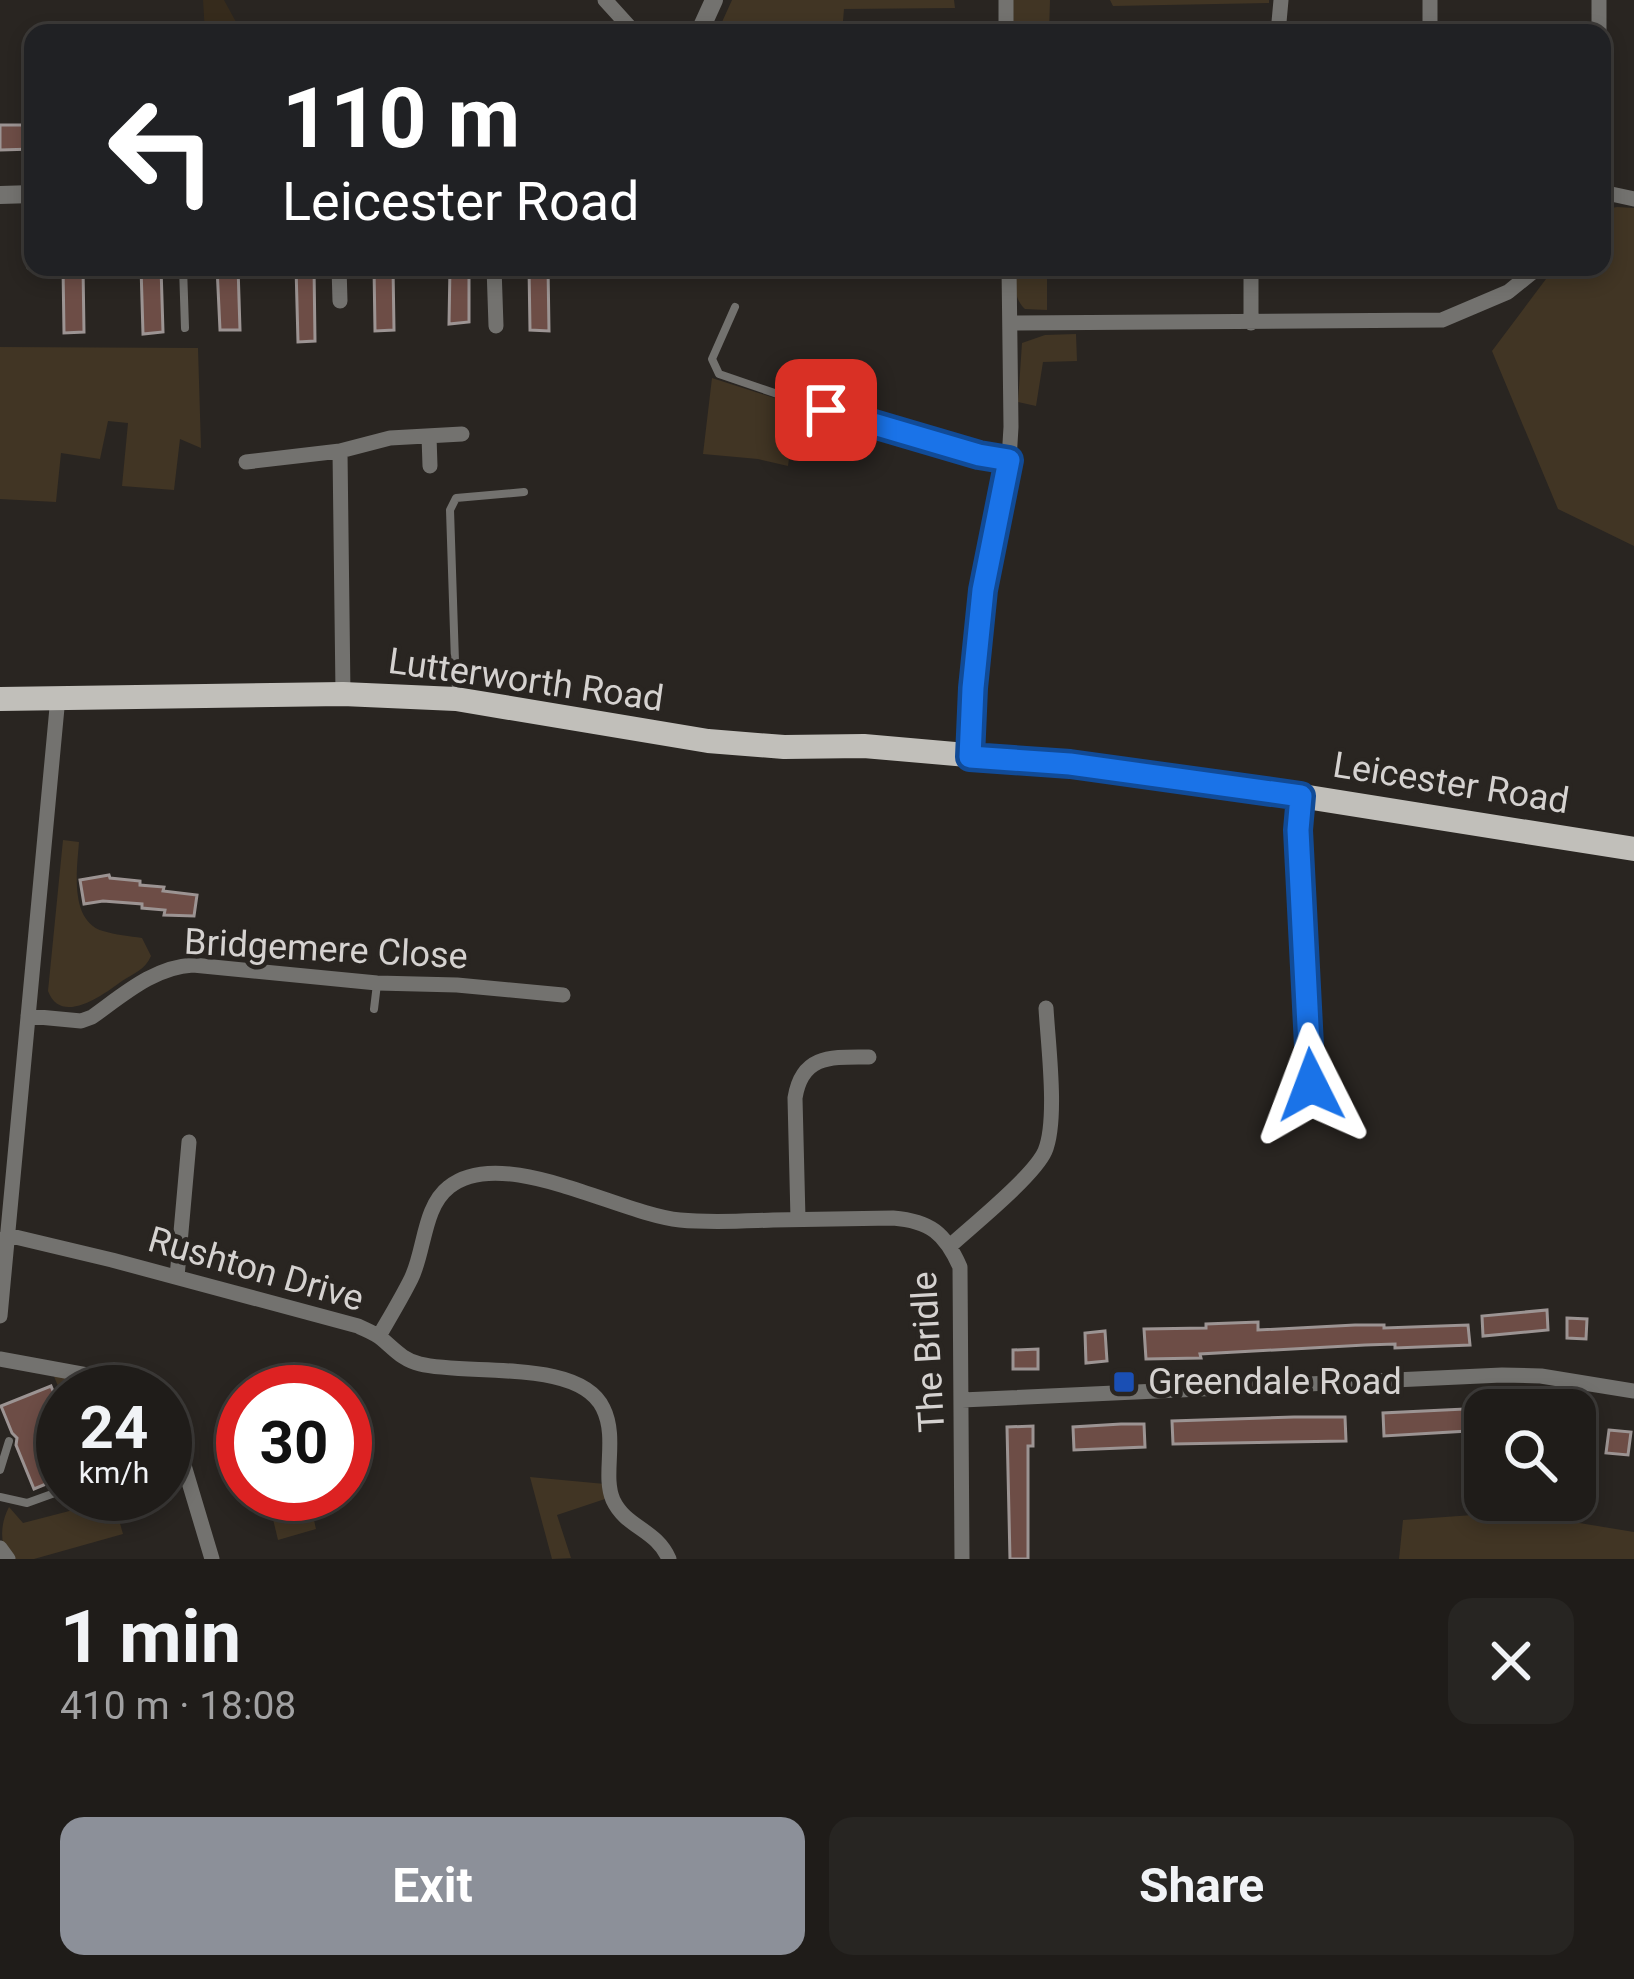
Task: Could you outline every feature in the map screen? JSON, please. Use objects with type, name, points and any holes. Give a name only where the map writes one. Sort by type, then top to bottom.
[{"type":"main road","name":"Lutterworth Road","points":[[0,698],[343,694],[456,700],[708,741],[864,746],[970,757]]},
{"type":"main road","name":"Leicester Road","points":[[970,757],[1070,764],[1301,796],[1634,849]]},
{"type":"street","points":[[605,0],[627,24]]},
{"type":"street","points":[[339,276],[340,301]]},
{"type":"street","points":[[494,276],[496,326]]},
{"type":"street","points":[[970,757],[983,590],[1009,460],[1009,276]]},
{"type":"street","points":[[1251,276],[1251,323]]},
{"type":"street","points":[[1011,323],[1442,320],[1508,292],[1528,276]]},
{"type":"street","points":[[802,402],[1009,460]]},
{"type":"street","points":[[246,462],[340,451],[390,438],[462,434]]},
{"type":"street","points":[[429,436],[430,466]]},
{"type":"street","points":[[340,451],[343,694]]},
{"type":"street","points":[[0,1316],[6,1188],[28,1016],[58,697]]},
{"type":"street","points":[[1301,796],[1298,830],[1311,1085]]},
{"type":"street","name":"Bridgemere Close","points":[[28,1016],[81,1021],[155,974],[193,965],[563,995]]},
{"type":"street","points":[[950,1246],[1031,1171],[1045,1151],[1051,1124],[1046,1008]]},
{"type":"street","points":[[798,1219],[797,1083],[805,1069],[818,1061],[869,1057]]},
{"type":"street","points":[[177,1277],[189,1142]]},
{"type":"street","name":"The Bridle","points":[[380,1336],[421,1255],[435,1203],[448,1187],[465,1178],[543,1178],[648,1215],[712,1222],[910,1220],[927,1225],[950,1246],[960,1267],[962,1559]]},
{"type":"street","name":"Rushton Drive","points":[[7,1235],[358,1326],[418,1364],[566,1379],[588,1389],[601,1402],[608,1420],[610,1489],[620,1510],[656,1538],[669,1559]]},
{"type":"street","points":[[0,1359],[36,1366]]},
{"type":"street","points":[[962,1400],[1502,1375],[1634,1390]]},
{"type":"street","points":[[192,1492],[212,1559]]},
{"type":"street","points":[[0,1548],[8,1559]]},
{"type":"lane","points":[[183,276],[185,328]]},
{"type":"lane","points":[[735,307],[712,359],[719,374],[802,402]]},
{"type":"lane","points":[[456,700],[450,510],[457,497],[524,492]]},
{"type":"lane","points":[[374,1009],[377,982]]},
{"type":"lane","points":[[0,1470],[9,1441]]},
{"type":"lane","points":[[0,1497],[27,1503],[36,1500]]},
{"type":"shaded area","points":[[203,0],[224,0],[237,24],[204,24]]},
{"type":"shaded area","points":[[732,0],[954,0],[955,8],[844,9],[843,24],[721,24]]},
{"type":"shaded area","points":[[1013,0],[1050,0],[1049,24],[1013,24]]},
{"type":"shaded area","points":[[1110,0],[1269,0],[1269,3],[1113,6]]},
{"type":"shaded area","points":[[1611,208],[1634,208],[1634,546],[1558,509],[1492,351],[1548,276],[1611,276]]},
{"type":"shaded area","points":[[1015,276],[1047,276],[1047,310],[1025,309]]},
{"type":"shaded area","points":[[1076,334],[1077,361],[1043,362],[1036,406],[1018,402],[1022,343],[1045,335]]},
{"type":"shaded area","points":[[0,347],[198,348],[201,448],[180,439],[174,490],[122,486],[128,423],[108,421],[100,459],[61,453],[56,502],[0,499]]},
{"type":"shaded area","points":[[712,378],[796,405],[788,466],[703,454]]},
{"type":"shaded area","points":[[63,840],[79,842],[78,893],[85,917],[103,931],[142,938],[151,956],[142,968],[104,993],[72,1007],[54,1001],[48,991]]},
{"type":"shaded area","points":[[530,1477],[605,1484],[608,1498],[557,1515],[571,1558],[552,1559]]},
{"type":"shaded area","points":[[9,1507],[23,1523],[119,1521],[123,1534],[34,1559],[8,1559],[2,1533]]},
{"type":"shaded area","points":[[1464,1516],[1464,1521],[1567,1521],[1634,1532],[1634,1559],[1399,1559],[1403,1520]]},
{"type":"shaded area","points":[[273,1521],[314,1521],[316,1529],[278,1540]]},
{"type":"building","points":[[0,125],[24,125],[24,149],[0,150]]},
{"type":"building","points":[[63,276],[83,276],[84,332],[64,333]]},
{"type":"building","points":[[141,276],[161,276],[163,332],[143,334]]},
{"type":"building","points":[[217,276],[238,276],[240,330],[220,330]]},
{"type":"building","points":[[296,276],[314,276],[315,341],[298,342]]},
{"type":"building","points":[[374,276],[393,276],[394,330],[375,331]]},
{"type":"building","points":[[450,276],[469,276],[469,322],[449,324]]},
{"type":"building","points":[[529,276],[548,276],[549,331],[530,330]]},
{"type":"building","points":[[109,875],[164,887],[163,891],[197,895],[194,916],[164,915],[165,910],[142,908],[142,904],[84,904],[80,880]]},
{"type":"building","points":[[1547,1310],[1548,1330],[1483,1336],[1482,1316]]},
{"type":"building","points":[[1567,1318],[1587,1319],[1586,1339],[1567,1338]]},
{"type":"building","points":[[1258,1322],[1258,1330],[1468,1325],[1470,1345],[1365,1345],[1146,1359],[1144,1329]]},
{"type":"building","points":[[1105,1331],[1107,1361],[1086,1363],[1085,1333]]},
{"type":"building","points":[[1038,1349],[1038,1369],[1013,1369],[1013,1350]]},
{"type":"building","points":[[36,1392],[34,1489],[17,1438],[1,1406]]},
{"type":"building","points":[[1464,1409],[1464,1431],[1384,1436],[1383,1413]]},
{"type":"building","points":[[1345,1417],[1346,1441],[1173,1444],[1172,1421]]},
{"type":"building","points":[[1144,1424],[1145,1447],[1074,1450],[1073,1427]]},
{"type":"building","points":[[1033,1426],[1033,1446],[1028,1446],[1028,1559],[1010,1559],[1007,1427]]},
{"type":"building","points":[[1609,1430],[1631,1432],[1628,1455],[1606,1453]]},
{"type":"place","name":"Greendale Road","points":[[1124,1382]]},
{"type":"route","points":[[826,410],[1009,460],[983,590],[970,757],[1070,764],[1301,796],[1298,830],[1311,1085]]}]
